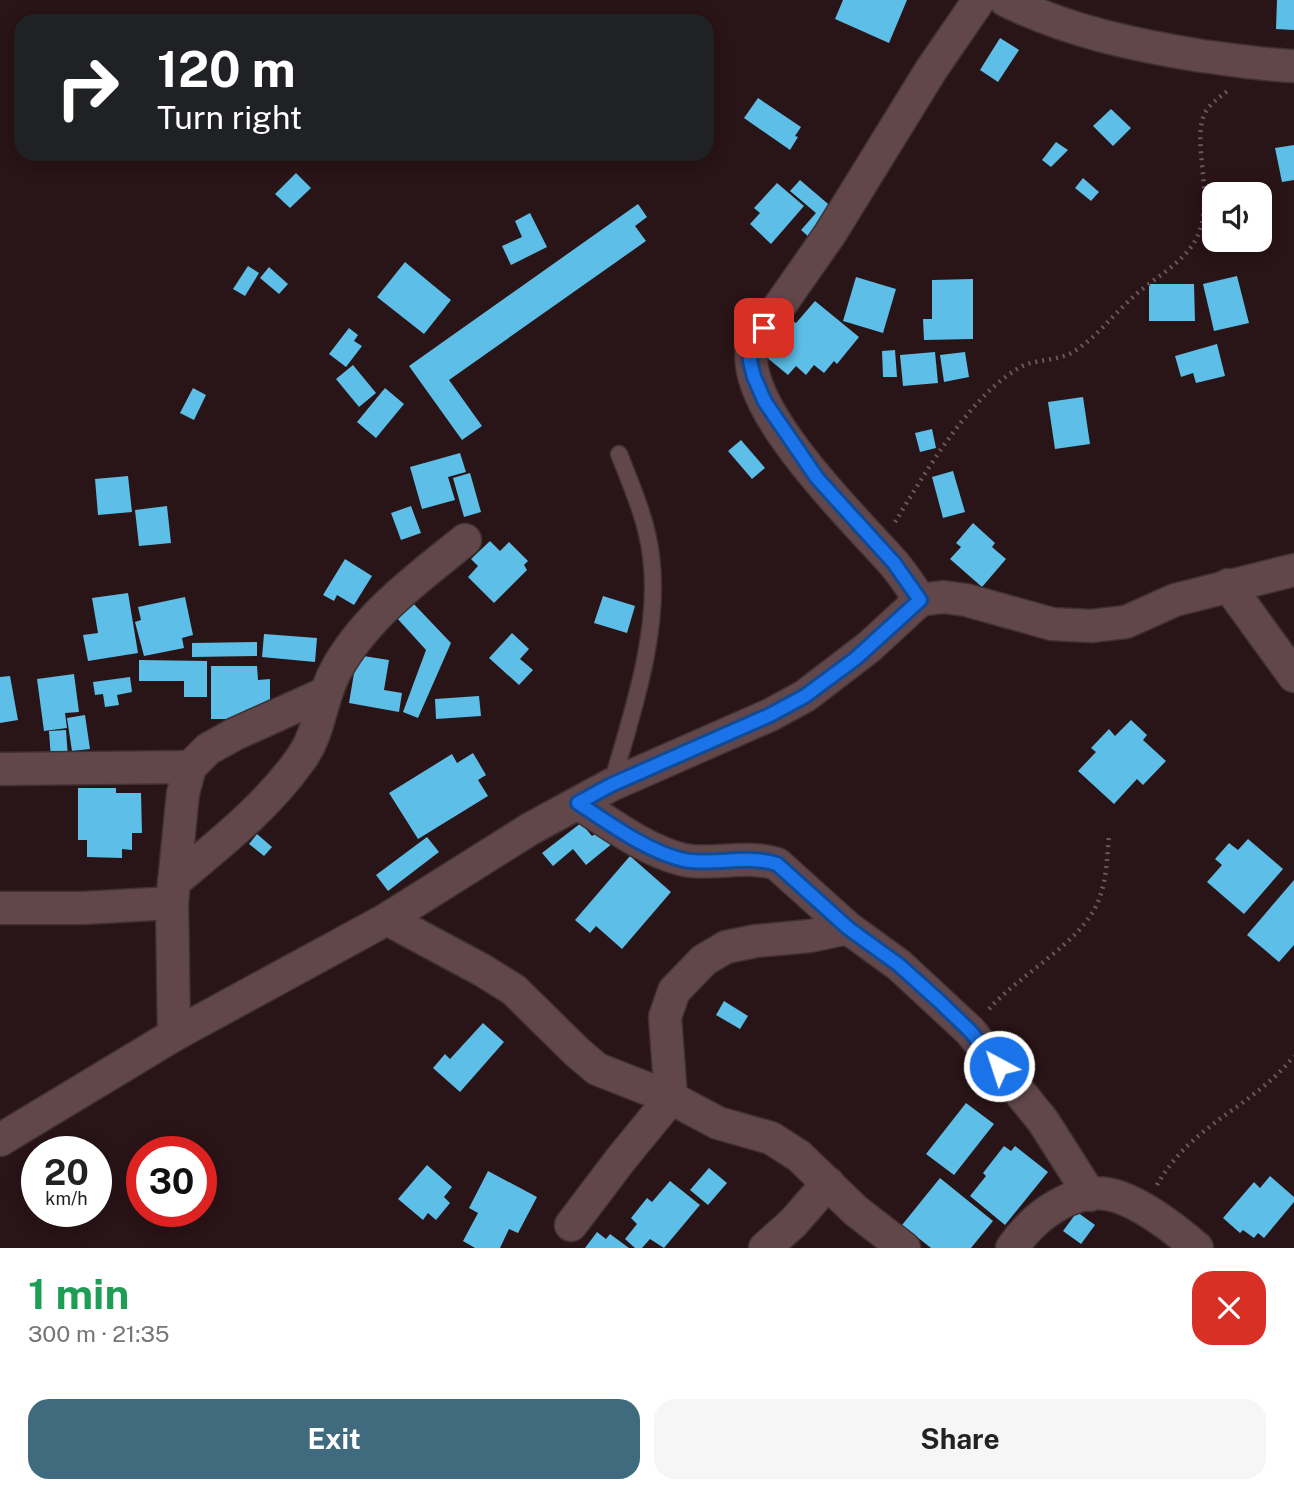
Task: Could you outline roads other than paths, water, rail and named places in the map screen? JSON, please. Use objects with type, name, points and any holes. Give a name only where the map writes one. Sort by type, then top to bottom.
[{"type":"street","points":[[920,600],[906,579],[817,478],[777,422],[754,377],[751,352],[753,344],[830,234],[931,70],[979,0]]},
{"type":"street","points":[[1005,0],[1036,16],[1087,34],[1173,51],[1280,66]]},
{"type":"street","points":[[0,908],[83,908],[173,893],[281,786],[302,758],[318,725],[335,671],[355,640],[381,611],[465,540]]},
{"type":"street","points":[[0,1140],[174,1035],[387,919],[578,803],[611,785],[770,715],[805,696],[869,646],[920,600],[943,597],[966,600],[1052,624],[1091,626],[1126,622],[1175,600],[1294,570]]},
{"type":"street","points":[[1228,585],[1294,677]]},
{"type":"street","points":[[174,1035],[173,893],[183,793],[190,767],[208,749],[235,734],[326,693]]},
{"type":"street","points":[[0,769],[190,767]]},
{"type":"street","points":[[578,803],[660,852],[686,860],[763,860],[777,864],[848,928],[899,965],[970,1031],[1043,1121],[1090,1195]]},
{"type":"street","points":[[387,919],[514,990],[597,1069],[671,1098],[718,1123],[771,1138],[799,1156],[856,1211],[904,1248]]},
{"type":"street","points":[[571,1225],[671,1098],[665,1017],[674,991],[704,960],[726,947],[848,928]]},
{"type":"street","points":[[765,1248],[793,1223],[828,1183]]},
{"type":"street","points":[[1013,1248],[1043,1213],[1063,1203],[1090,1195],[1117,1196],[1145,1211],[1197,1248]]},
{"type":"lane","points":[[611,785],[628,728],[650,634],[654,594],[651,555],[641,512],[619,454]]}]
